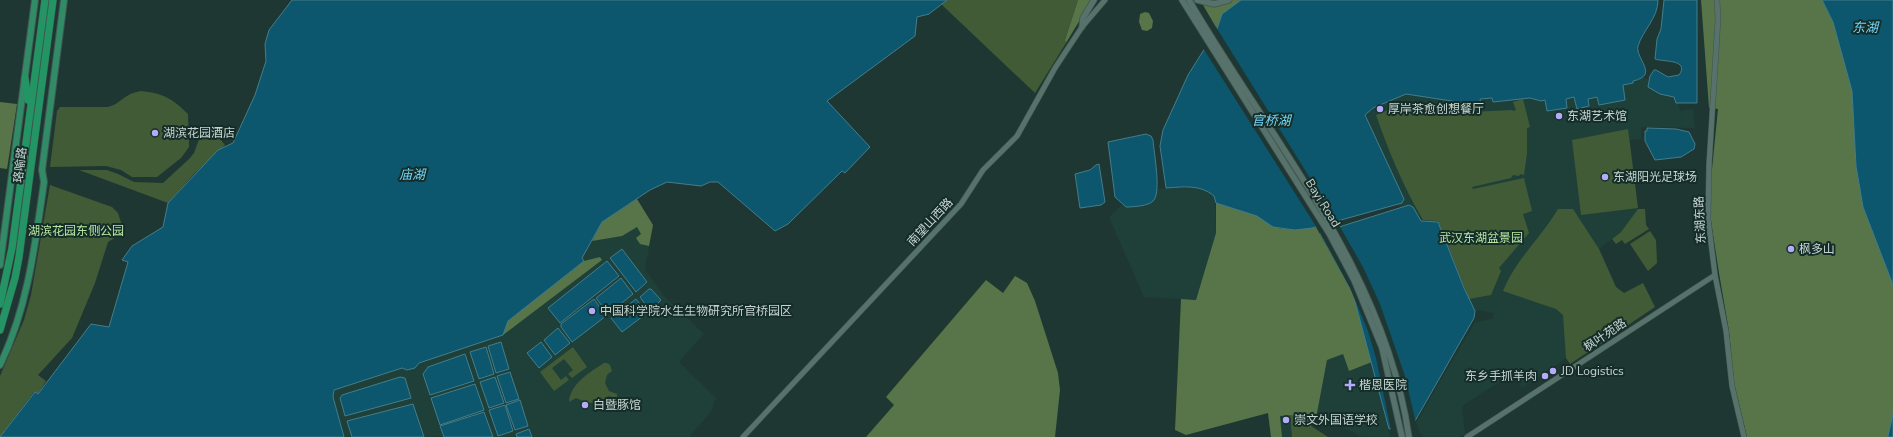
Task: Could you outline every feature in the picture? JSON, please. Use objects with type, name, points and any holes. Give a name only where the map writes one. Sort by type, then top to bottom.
[{"type":"highway","name":"珞喻路","points":[[0,304],[13,241],[29,111],[45,0]]},
{"type":"highway","name":"珞喻路","points":[[0,330],[12,293],[19,257],[53,0]]},
{"type":"highway","points":[[25,78],[29,111]]},
{"type":"main road","points":[[0,265],[35,0]]},
{"type":"main road","points":[[0,365],[14,333],[30,274],[44,182],[42,170],[64,0]]},
{"type":"main road","points":[[1082,27],[1083,18],[1094,0]]},
{"type":"main road","name":"Bayi Road","points":[[1182,0],[1326,229],[1354,280],[1382,348],[1402,436]]},
{"type":"main road","name":"Bayi Road","points":[[1189,0],[1319,207],[1358,275],[1387,347],[1398,382],[1409,436]]},
{"type":"main road","points":[[1197,0],[1214,4],[1228,0]]},
{"type":"street","name":"南望山西路","points":[[744,437],[961,204],[983,170],[1017,136],[1054,68],[1082,27],[1106,0]]},
{"type":"street","name":"东湖东路","points":[[1717,0],[1718,19],[1708,188],[1708,219],[1715,275],[1725,324],[1732,386],[1744,437]]},
{"type":"street","name":"枫叶苑路","points":[[1467,437],[1715,275]]},
{"type":"shaded area","points":[[1629,72],[1676,90],[1680,111],[1693,109],[1695,128],[1641,127],[1641,139],[1630,140],[1638,209],[1621,232],[1599,249],[1616,287],[1624,293],[1570,364],[1566,358],[1522,388],[1513,373],[1462,406],[1465,434],[1458,437],[1424,437],[1420,433],[1416,423],[1475,322],[1492,319],[1494,313],[1451,306],[1356,122],[1386,81]]},
{"type":"shaded area","points":[[1196,188],[1209,192],[1215,198],[1216,233],[1196,300],[1144,297],[1109,217],[1122,205],[1126,207],[1155,197],[1156,189]]},
{"type":"shaded area","name":"中国科学院水生生物研究所官桥园区","points":[[632,191],[653,225],[645,270],[665,297],[704,334],[679,362],[716,398],[711,412],[689,437],[323,437],[325,393]]},
{"type":"shaded area","name":"楷恩医院","points":[[1343,354],[1349,371],[1372,362],[1390,437],[1360,436],[1317,413],[1327,360]]},
{"type":"shaded area","name":"崇文外国语学校","points":[[1287,411],[1328,437],[1271,437],[1268,413]]},
{"type":"green space","points":[[947,0],[1078,0],[1065,40],[1066,43],[1035,93],[941,4]]},
{"type":"green space","points":[[1078,0],[1092,0],[1066,43],[1065,40]]},
{"type":"green space","points":[[1209,0],[1241,0],[1221,17],[1217,29],[1203,5]]},
{"type":"green space","points":[[1701,0],[1822,0],[1833,22],[1852,91],[1856,166],[1863,207],[1893,285],[1893,414],[1888,437],[1747,437],[1734,383],[1729,331],[1711,221],[1710,189],[1718,109],[1709,108]]},
{"type":"green space","points":[[1145,12],[1149,13],[1153,21],[1152,28],[1147,31],[1142,30],[1139,22],[1140,14]]},
{"type":"green space","points":[[141,91],[155,93],[166,97],[172,100],[188,114],[189,147],[181,158],[157,177],[132,177],[121,170],[106,166],[50,167],[57,111],[60,107],[108,107],[116,104],[130,94]]},
{"type":"green space","name":"武汉东湖盆景园","points":[[1523,99],[1530,127],[1527,128],[1527,153],[1524,175],[1513,175],[1511,178],[1472,187],[1473,189],[1524,178],[1532,211],[1523,214],[1529,233],[1499,268],[1501,271],[1491,295],[1469,299],[1438,221],[1423,220],[1397,169],[1376,115],[1405,103],[1470,112],[1513,111],[1516,110],[1513,102]]},
{"type":"green space","points":[[0,102],[17,104],[7,169],[0,168]]},
{"type":"green space","name":"东湖阳光足球场","points":[[1628,129],[1638,208],[1581,215],[1572,140]]},
{"type":"green space","points":[[215,133],[225,145],[194,174],[168,203],[79,170],[107,170],[134,182],[163,183],[194,153],[201,134]]},
{"type":"green space","name":"湖滨花园东侧公园","points":[[50,185],[112,207],[118,213],[124,232],[108,242],[95,283],[72,338],[38,375],[46,381],[38,394],[34,392],[0,437],[0,376],[24,320],[31,295]]},
{"type":"green space","points":[[637,199],[653,225],[649,246],[640,244],[636,238],[641,234],[637,227],[622,236],[592,241],[602,222]]},
{"type":"green space","points":[[1216,203],[1257,216],[1277,228],[1295,230],[1316,227],[1353,294],[1372,362],[1349,371],[1343,354],[1327,360],[1317,413],[1311,426],[1294,415],[1280,416],[1282,437],[1271,437],[1268,413],[1186,435],[1175,430],[1181,299],[1196,300],[1216,233]]},
{"type":"green space","points":[[1558,209],[1573,209],[1599,249],[1616,287],[1624,293],[1643,283],[1655,307],[1570,364],[1566,358],[1563,315],[1556,309],[1503,291],[1508,279]]},
{"type":"green space","points":[[1638,209],[1645,209],[1646,225],[1649,229],[1625,244],[1622,240],[1616,244],[1612,239],[1621,232]]},
{"type":"green space","points":[[1650,231],[1656,240],[1657,263],[1648,271],[1630,244]]},
{"type":"green space","points":[[600,257],[602,260],[503,335],[508,321],[584,261]]},
{"type":"green space","points":[[1015,276],[1027,283],[1035,301],[1058,373],[1060,390],[1055,437],[866,437],[894,405],[886,397],[986,280],[1003,293]]},
{"type":"green space","points":[[573,347],[587,367],[572,378],[568,374],[573,370],[564,359],[552,368],[561,380],[566,376],[569,380],[554,391],[540,372]]},
{"type":"green space","points":[[604,363],[610,365],[612,371],[607,375],[605,383],[609,391],[617,394],[617,398],[608,396],[601,402],[588,403],[576,398],[569,402],[570,396],[577,384]]},
{"type":"green space","points":[[1290,415],[1294,415],[1328,437],[1292,437]]},
{"type":"water","name":"庙湖","points":[[292,0],[947,0],[929,14],[917,17],[915,36],[827,101],[870,147],[845,173],[842,171],[788,224],[775,231],[718,182],[710,182],[701,186],[667,182],[650,190],[602,222],[582,258],[584,261],[508,321],[503,335],[419,363],[415,368],[407,370],[402,368],[334,390],[333,397],[344,437],[0,437],[35,392],[38,394],[91,324],[109,327],[128,262],[122,260],[132,246],[163,227],[168,203],[218,150],[233,143],[255,95],[266,61],[265,44],[269,30]]},
{"type":"water","name":"官桥湖","points":[[1241,0],[1658,0],[1656,13],[1638,46],[1638,51],[1646,71],[1645,75],[1633,81],[1633,83],[1623,85],[1625,100],[1599,105],[1597,97],[1588,99],[1589,106],[1577,109],[1574,97],[1566,99],[1567,108],[1547,111],[1545,100],[1541,101],[1530,98],[1493,102],[1492,98],[1480,99],[1481,104],[1471,104],[1406,94],[1373,108],[1365,115],[1404,199],[1402,203],[1312,228],[1295,230],[1273,227],[1257,216],[1216,203],[1214,196],[1209,192],[1197,188],[1166,188],[1160,146],[1163,130],[1188,75],[1217,29],[1222,14]]},
{"type":"water","points":[[1664,0],[1697,0],[1697,103],[1676,103],[1674,97],[1660,94],[1648,87],[1650,76],[1654,70],[1668,77],[1679,75],[1681,70],[1681,66],[1674,62],[1655,59],[1657,39],[1661,29]]},
{"type":"water","name":"东湖","points":[[1822,0],[1893,0],[1893,285],[1863,207],[1856,166],[1852,91],[1833,22]]},
{"type":"water","points":[[1647,128],[1676,129],[1689,132],[1695,144],[1694,149],[1681,157],[1655,160],[1645,141],[1645,131],[1647,131]]},
{"type":"water","points":[[1146,134],[1151,136],[1153,140],[1157,180],[1156,195],[1154,200],[1149,204],[1126,207],[1115,197],[1108,142]]},
{"type":"water","points":[[1099,164],[1105,202],[1101,205],[1080,208],[1075,174],[1090,170]]},
{"type":"water","points":[[1409,205],[1413,207],[1421,221],[1438,222],[1464,288],[1475,311],[1474,318],[1415,421],[1389,429],[1353,294],[1320,233]]},
{"type":"water","points":[[622,249],[647,282],[636,292],[610,258]]},
{"type":"water","points":[[607,261],[619,276],[560,323],[548,308]]},
{"type":"water","points":[[621,278],[633,294],[608,314],[596,298]]},
{"type":"water","points":[[651,289],[661,300],[650,311],[640,297]]},
{"type":"water","points":[[594,299],[606,316],[572,342],[561,327],[561,324]]},
{"type":"water","points":[[636,299],[647,313],[622,332],[611,318]]},
{"type":"water","points":[[558,328],[570,343],[555,355],[544,340]]},
{"type":"water","points":[[501,342],[509,369],[496,373],[488,346]]},
{"type":"water","points":[[541,342],[552,357],[539,368],[527,353]]},
{"type":"water","points":[[486,347],[494,374],[479,379],[470,352]]},
{"type":"water","points":[[465,354],[474,381],[430,395],[423,374],[428,367]]},
{"type":"water","points":[[510,372],[519,399],[506,403],[497,376]]},
{"type":"water","points":[[400,377],[405,378],[411,398],[345,416],[340,398],[342,395]]},
{"type":"water","points":[[495,377],[504,403],[489,408],[480,382]]},
{"type":"water","points":[[475,384],[484,410],[440,425],[431,398]]},
{"type":"water","points":[[520,400],[528,426],[515,430],[506,405]]},
{"type":"water","points":[[413,404],[424,437],[352,437],[347,421]]},
{"type":"water","points":[[505,405],[513,431],[498,436],[489,410]]},
{"type":"water","points":[[484,412],[493,437],[444,437],[440,426]]},
{"type":"water","points":[[1893,414],[1893,437],[1888,437],[1888,436]]},
{"type":"water","points":[[529,429],[532,437],[517,437],[516,434]]},
{"type":"pier","points":[[1216,27],[1338,223],[1317,228],[1203,48]]},
{"type":"pier","points":[[1339,225],[1363,267],[1380,304],[1405,376],[1416,423],[1391,430],[1376,358],[1368,331],[1350,288],[1319,231]]},
{"type":"place","name":"厚岸茶愈创想餐厅","points":[[1380,109]]},
{"type":"place","name":"东湖艺术馆","points":[[1559,116]]},
{"type":"place","name":"湖滨花园酒店","points":[[155,133]]},
{"type":"place","name":"东湖阳光足球场","points":[[1605,177]]},
{"type":"place","name":"枫多山","points":[[1791,249]]},
{"type":"place","name":"中国科学院水生生物研究所官桥园区","points":[[592,311]]},
{"type":"place","name":"JD Logistics","points":[[1553,371]]},
{"type":"place","name":"东乡手抓羊肉","points":[[1545,376]]},
{"type":"place","name":"楷恩医院","points":[[1350,385]]},
{"type":"place","name":"白暨豚馆","points":[[585,405]]},
{"type":"place","name":"崇文外国语学校","points":[[1286,420]]}]
